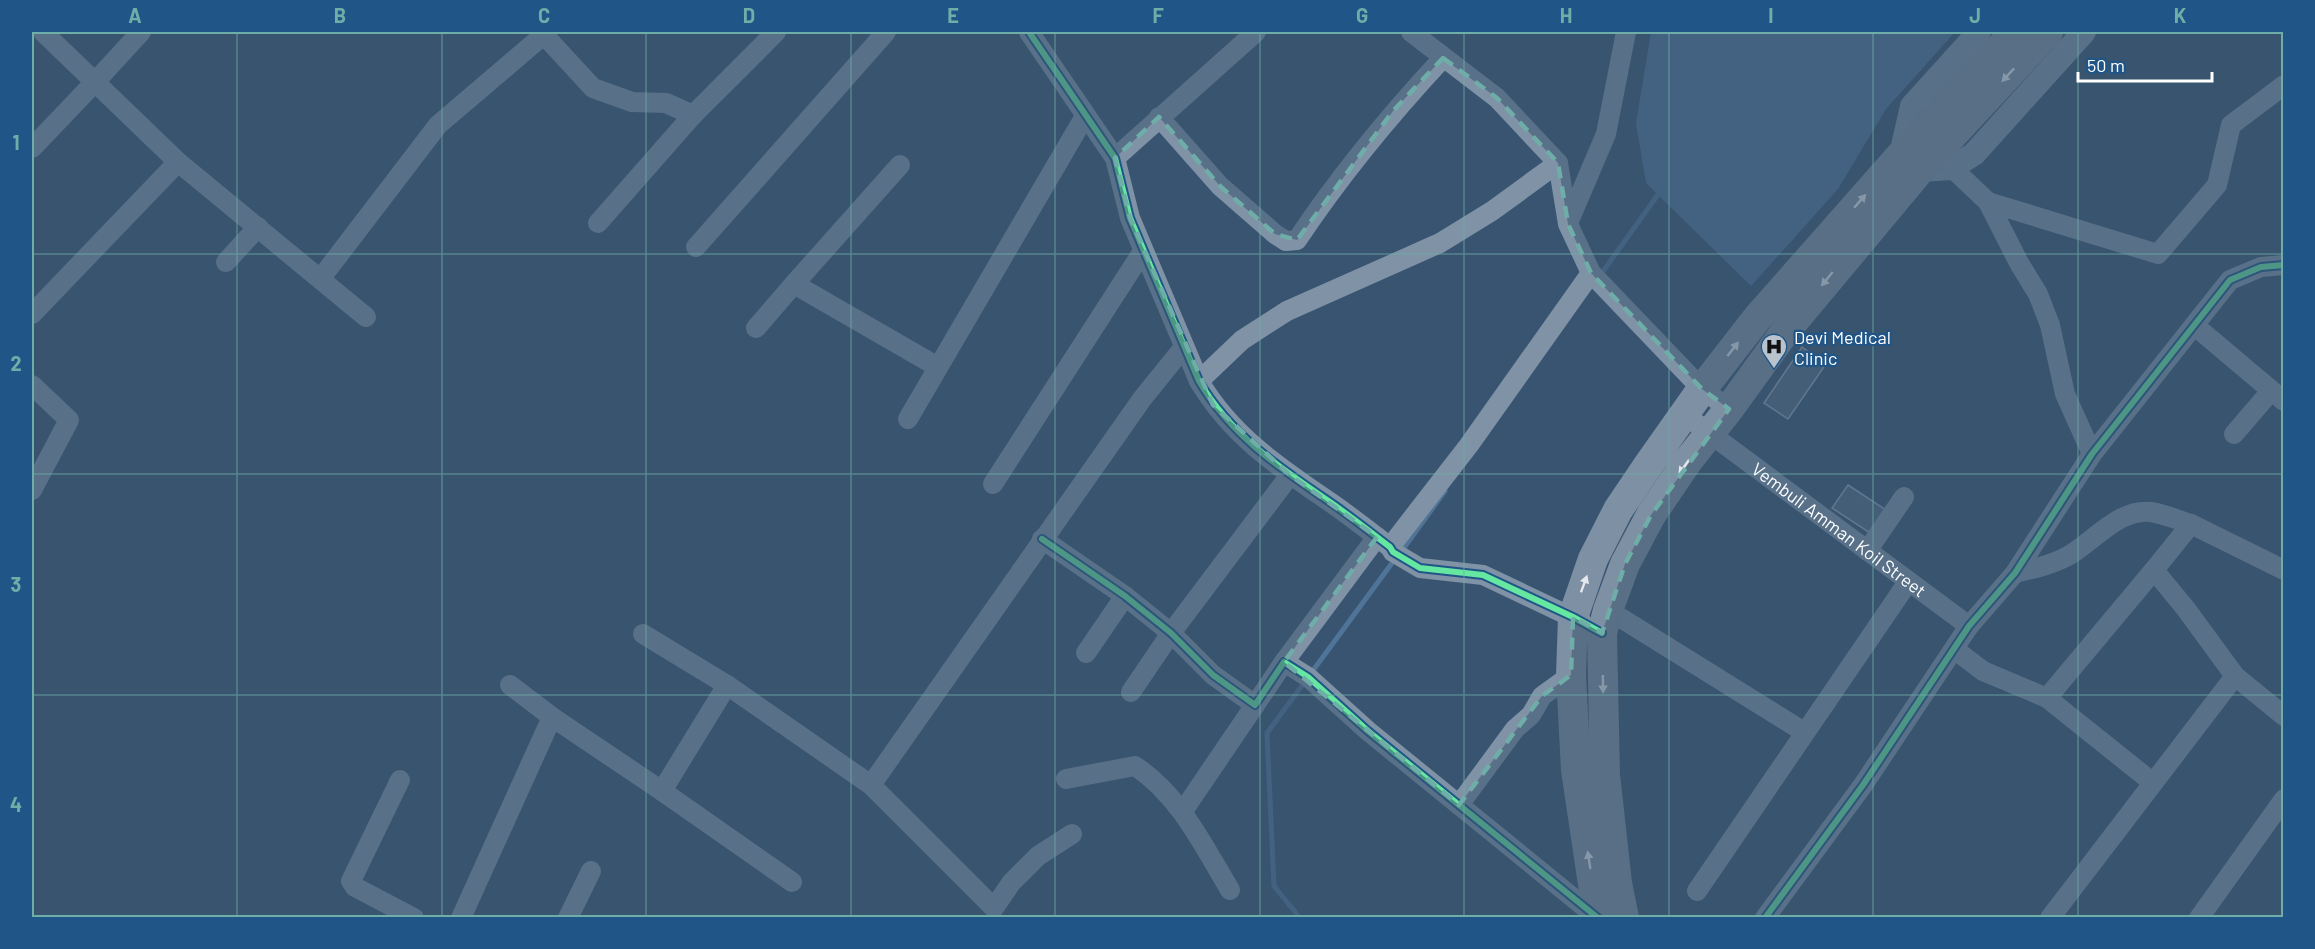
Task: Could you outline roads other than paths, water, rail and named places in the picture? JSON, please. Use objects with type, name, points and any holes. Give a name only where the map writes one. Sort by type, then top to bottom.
[{"type":"main road","points":[[1939,149],[2015,32]]},
{"type":"main road","points":[[1598,918],[1576,770],[1571,675],[1573,616],[1593,559],[1618,510],[1702,389],[1758,317],[1910,163],[1939,149],[2048,32]]},
{"type":"main road","points":[[1624,918],[1617,884],[1605,775],[1605,622],[1625,564],[1651,515],[1687,462],[1729,409],[1910,163]]},
{"type":"street","points":[[43,32],[177,162],[366,317]]},
{"type":"street","points":[[32,148],[141,32]]},
{"type":"street","points":[[597,223],[693,115],[776,32]]},
{"type":"street","points":[[696,247],[886,32]]},
{"type":"street","points":[[1029,32],[1115,158],[1130,218],[1199,381],[1213,405],[1237,432],[1290,476],[1384,542],[1393,552],[1420,568],[1483,575],[1573,616],[1605,622],[1804,732]]},
{"type":"street","points":[[1115,158],[1256,32]]},
{"type":"street","points":[[1411,32],[1497,98],[1558,163],[1568,224],[1591,273],[1702,389],[1729,409]]},
{"type":"street","points":[[1568,224],[1606,134],[1626,32]]},
{"type":"street","points":[[1910,163],[1912,106],[1979,32]]},
{"type":"street","points":[[1939,149],[1974,154],[2084,32]]},
{"type":"street","points":[[321,278],[438,125],[546,33],[593,88],[632,102],[666,103],[693,115]]},
{"type":"street","points":[[1159,117],[1220,186],[1275,234],[1286,241],[1297,240],[1332,187],[1387,119],[1443,58]]},
{"type":"street","points":[[1988,202],[2158,254],[2217,185],[2231,125],[2283,85]]},
{"type":"street","points":[[908,419],[1085,116]]},
{"type":"street","points":[[1939,149],[1988,202],[2019,263],[2038,294],[2050,325],[2065,394],[2092,454]]},
{"type":"street","points":[[32,314],[177,162]]},
{"type":"street","points":[[1199,381],[1242,340],[1287,311],[1440,243],[1492,211],[1558,163]]},
{"type":"street","points":[[756,328],[900,165]]},
{"type":"street","points":[[226,262],[258,227]]},
{"type":"street","points":[[993,484],[1143,251]]},
{"type":"street","points":[[1765,918],[1863,785],[1969,626],[2015,573],[2092,454],[2230,280],[2261,267],[2283,265]]},
{"type":"street","points":[[1183,811],[1284,662],[1469,445],[1591,273]]},
{"type":"street","points":[[794,284],[938,367]]},
{"type":"street","points":[[2195,326],[2277,396],[2234,434]]},
{"type":"street","points":[[871,785],[1142,399],[1184,347]]},
{"type":"street","points":[[32,385],[69,420],[32,490]]},
{"type":"street","name":"Vembuli Amman Koil Street","points":[[1685,415],[1969,626]]},
{"type":"street","points":[[1131,692],[1171,633],[1290,476]]},
{"type":"street","points":[[1867,551],[1904,496]]},
{"type":"street","points":[[2015,573],[2048,565],[2066,557],[2119,518],[2149,512],[2191,524],[2283,570]]},
{"type":"street","points":[[2047,698],[2191,524]]},
{"type":"street","points":[[1042,539],[1125,596],[1171,633],[1213,675],[1255,705]]},
{"type":"street","points":[[2154,570],[2235,676],[2283,716]]},
{"type":"street","points":[[1697,891],[1908,582]]},
{"type":"street","points":[[1086,653],[1125,596]]},
{"type":"street","points":[[643,634],[727,685],[871,785],[998,913],[1011,883],[1038,856],[1072,834]]},
{"type":"street","points":[[1954,649],[1983,671],[2047,698],[2152,782]]},
{"type":"street","points":[[1284,662],[1308,677],[1368,731],[1598,918]]},
{"type":"street","points":[[1459,806],[1515,729],[1532,715],[1542,696],[1571,675]]},
{"type":"street","points":[[2050,918],[2235,676]]},
{"type":"street","points":[[510,685],[552,717],[792,882]]},
{"type":"street","points":[[662,791],[727,685]]},
{"type":"street","points":[[461,918],[552,717]]},
{"type":"street","points":[[1066,779],[1135,766],[1146,773],[1183,811],[1230,890]]},
{"type":"street","points":[[400,780],[351,881],[356,887],[414,918]]},
{"type":"street","points":[[2199,918],[2283,799]]},
{"type":"street","points":[[568,918],[591,871]]},
{"type":"water","points":[[1651,32],[1955,32],[1886,109],[1838,189],[1751,286],[1646,183],[1636,123]]},
{"type":"waterway","points":[[1599,277],[1662,189]]},
{"type":"waterway","points":[[1401,552],[1445,491]]},
{"type":"waterway","points":[[1300,918],[1274,886],[1267,733],[1395,559]]},
{"type":"place","name":"Devi Medical Clinic","points":[[1774,370]]}]
